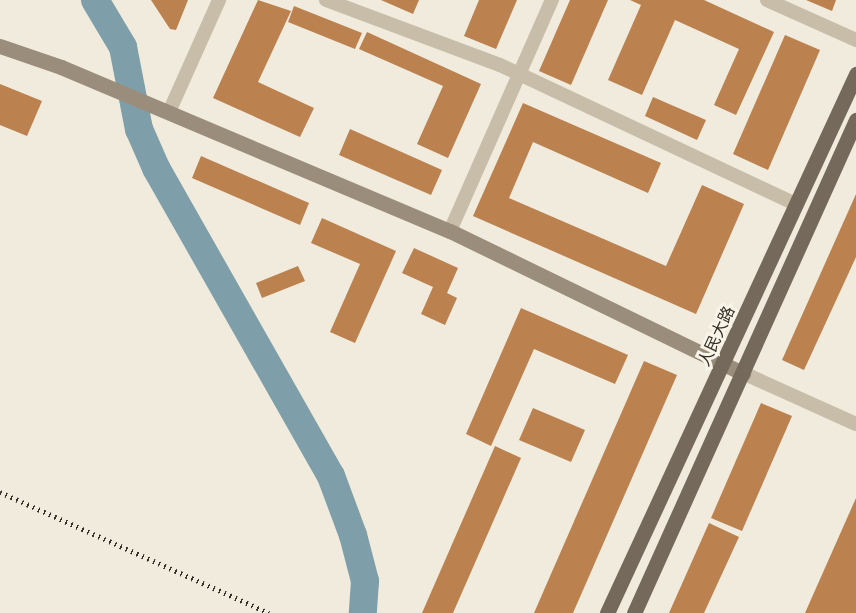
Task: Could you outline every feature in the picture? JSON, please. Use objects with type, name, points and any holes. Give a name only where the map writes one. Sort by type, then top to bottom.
[{"type":"main road","name":"人民大路","points":[[607,613],[856,74]]},
{"type":"main road","points":[[634,613],[856,120]]},
{"type":"street","points":[[169,112],[219,0]]},
{"type":"street","points":[[326,0],[519,74],[797,205]]},
{"type":"street","points":[[450,231],[552,0]]},
{"type":"street","points":[[767,0],[856,40]]},
{"type":"street","points":[[0,46],[169,112],[450,231],[723,364],[856,424]]},
{"type":"building","points":[[151,0],[188,0],[176,30],[170,29]]},
{"type":"building","points":[[258,0],[291,11],[258,82],[314,108],[300,137],[213,98]]},
{"type":"building","points":[[381,0],[419,0],[413,14]]},
{"type":"building","points":[[479,0],[517,0],[496,49],[464,36]]},
{"type":"building","points":[[570,0],[608,0],[571,85],[539,71]]},
{"type":"building","points":[[630,0],[704,0],[774,32],[736,115],[714,105],[739,49],[675,20],[642,95],[608,80],[641,5]]},
{"type":"building","points":[[806,0],[836,0],[832,11]]},
{"type":"building","points":[[294,6],[362,33],[355,49],[288,22]]},
{"type":"building","points":[[367,32],[481,84],[448,158],[417,144],[443,86],[359,49]]},
{"type":"building","points":[[785,35],[820,50],[768,170],[733,154]]},
{"type":"building","points":[[0,84],[42,101],[27,136],[0,125]]},
{"type":"building","points":[[653,97],[706,120],[697,140],[645,116]]},
{"type":"building","points":[[523,103],[661,163],[648,193],[533,142],[509,198],[666,266],[702,185],[744,204],[696,314],[473,216]]},
{"type":"building","points":[[350,129],[442,170],[431,195],[339,155]]},
{"type":"building","points":[[201,156],[309,203],[300,225],[192,178]]},
{"type":"building","points":[[856,194],[856,257],[804,370],[782,360]]},
{"type":"building","points":[[322,218],[396,251],[355,343],[330,332],[360,264],[311,243]]},
{"type":"building","points":[[414,248],[458,268],[447,293],[457,298],[445,325],[421,314],[433,287],[402,273]]},
{"type":"building","points":[[298,266],[305,281],[262,298],[256,283]]},
{"type":"building","points":[[521,308],[628,355],[615,384],[534,349],[491,446],[466,434]]},
{"type":"building","points":[[644,361],[677,375],[573,613],[534,613]]},
{"type":"building","points":[[761,403],[792,416],[742,531],[711,518]]},
{"type":"building","points":[[533,408],[585,430],[571,462],[519,440]]},
{"type":"building","points":[[495,446],[521,458],[453,613],[422,613]]},
{"type":"building","points":[[856,498],[856,613],[805,613]]},
{"type":"building","points":[[709,523],[739,537],[704,613],[669,613]]},
{"type":"waterway","points":[[95,0],[123,47],[139,129],[156,168],[331,476],[353,535],[365,581],[363,613]]},
{"type":"railway","points":[[0,492],[269,613]]}]
